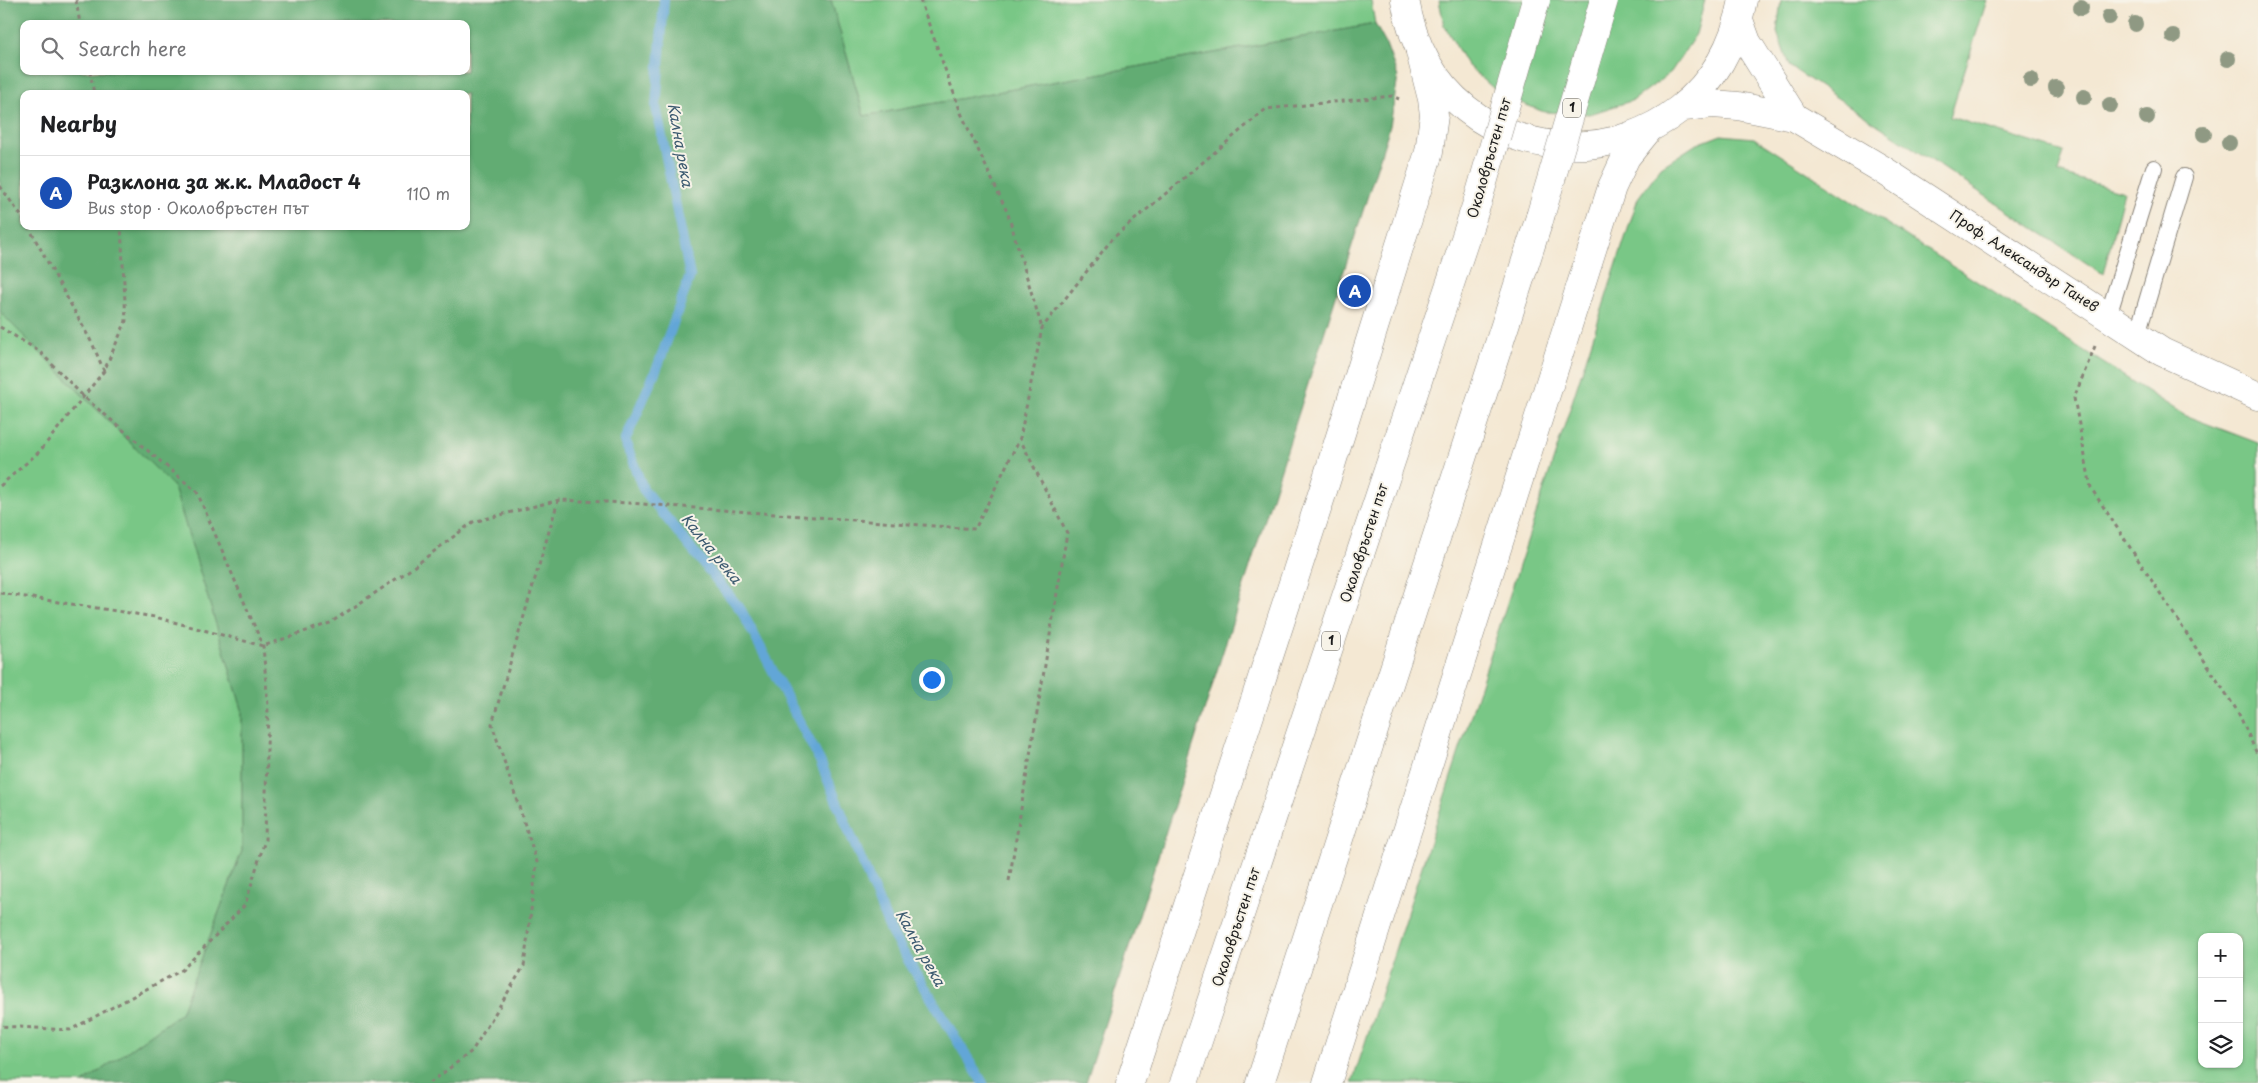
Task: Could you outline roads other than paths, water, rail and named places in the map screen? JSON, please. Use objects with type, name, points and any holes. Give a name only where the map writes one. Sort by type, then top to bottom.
[{"type":"main road","points":[[1130,1083],[1328,475],[1429,152],[1434,115],[1429,81],[1408,19],[1405,0]]},
{"type":"main road","name":"Околовръстен път","points":[[1184,1083],[1478,200],[1536,0]]},
{"type":"main road","name":"1","points":[[1260,1083],[1540,217],[1604,0]]},
{"type":"main road","points":[[1419,49],[1440,81],[1466,109],[1499,130],[1536,142],[1574,147],[1612,142],[1648,130],[1684,107],[1708,81],[1727,52],[1741,10]]},
{"type":"main road","name":"Проф. Александър Танев","points":[[1741,10],[1748,42],[1794,117]]},
{"type":"main road","name":"Проф. Александър Танев","points":[[1684,107],[1713,104],[1738,106],[1794,117],[1880,168],[2162,352],[2258,396]]},
{"type":"main road","points":[[1328,1083],[1612,187],[1626,157],[1648,130]]},
{"type":"lane","points":[[2108,316],[2154,168]]},
{"type":"lane","points":[[2137,335],[2184,177]]},
{"type":"waterway","name":"Кална река","points":[[664,0],[656,107],[690,276],[659,363],[625,441],[643,489],[741,610],[820,761],[892,934],[983,1083]]},
{"type":"place","name":"Разклона за ж.к. Младост 4","points":[[1355,291]]}]
